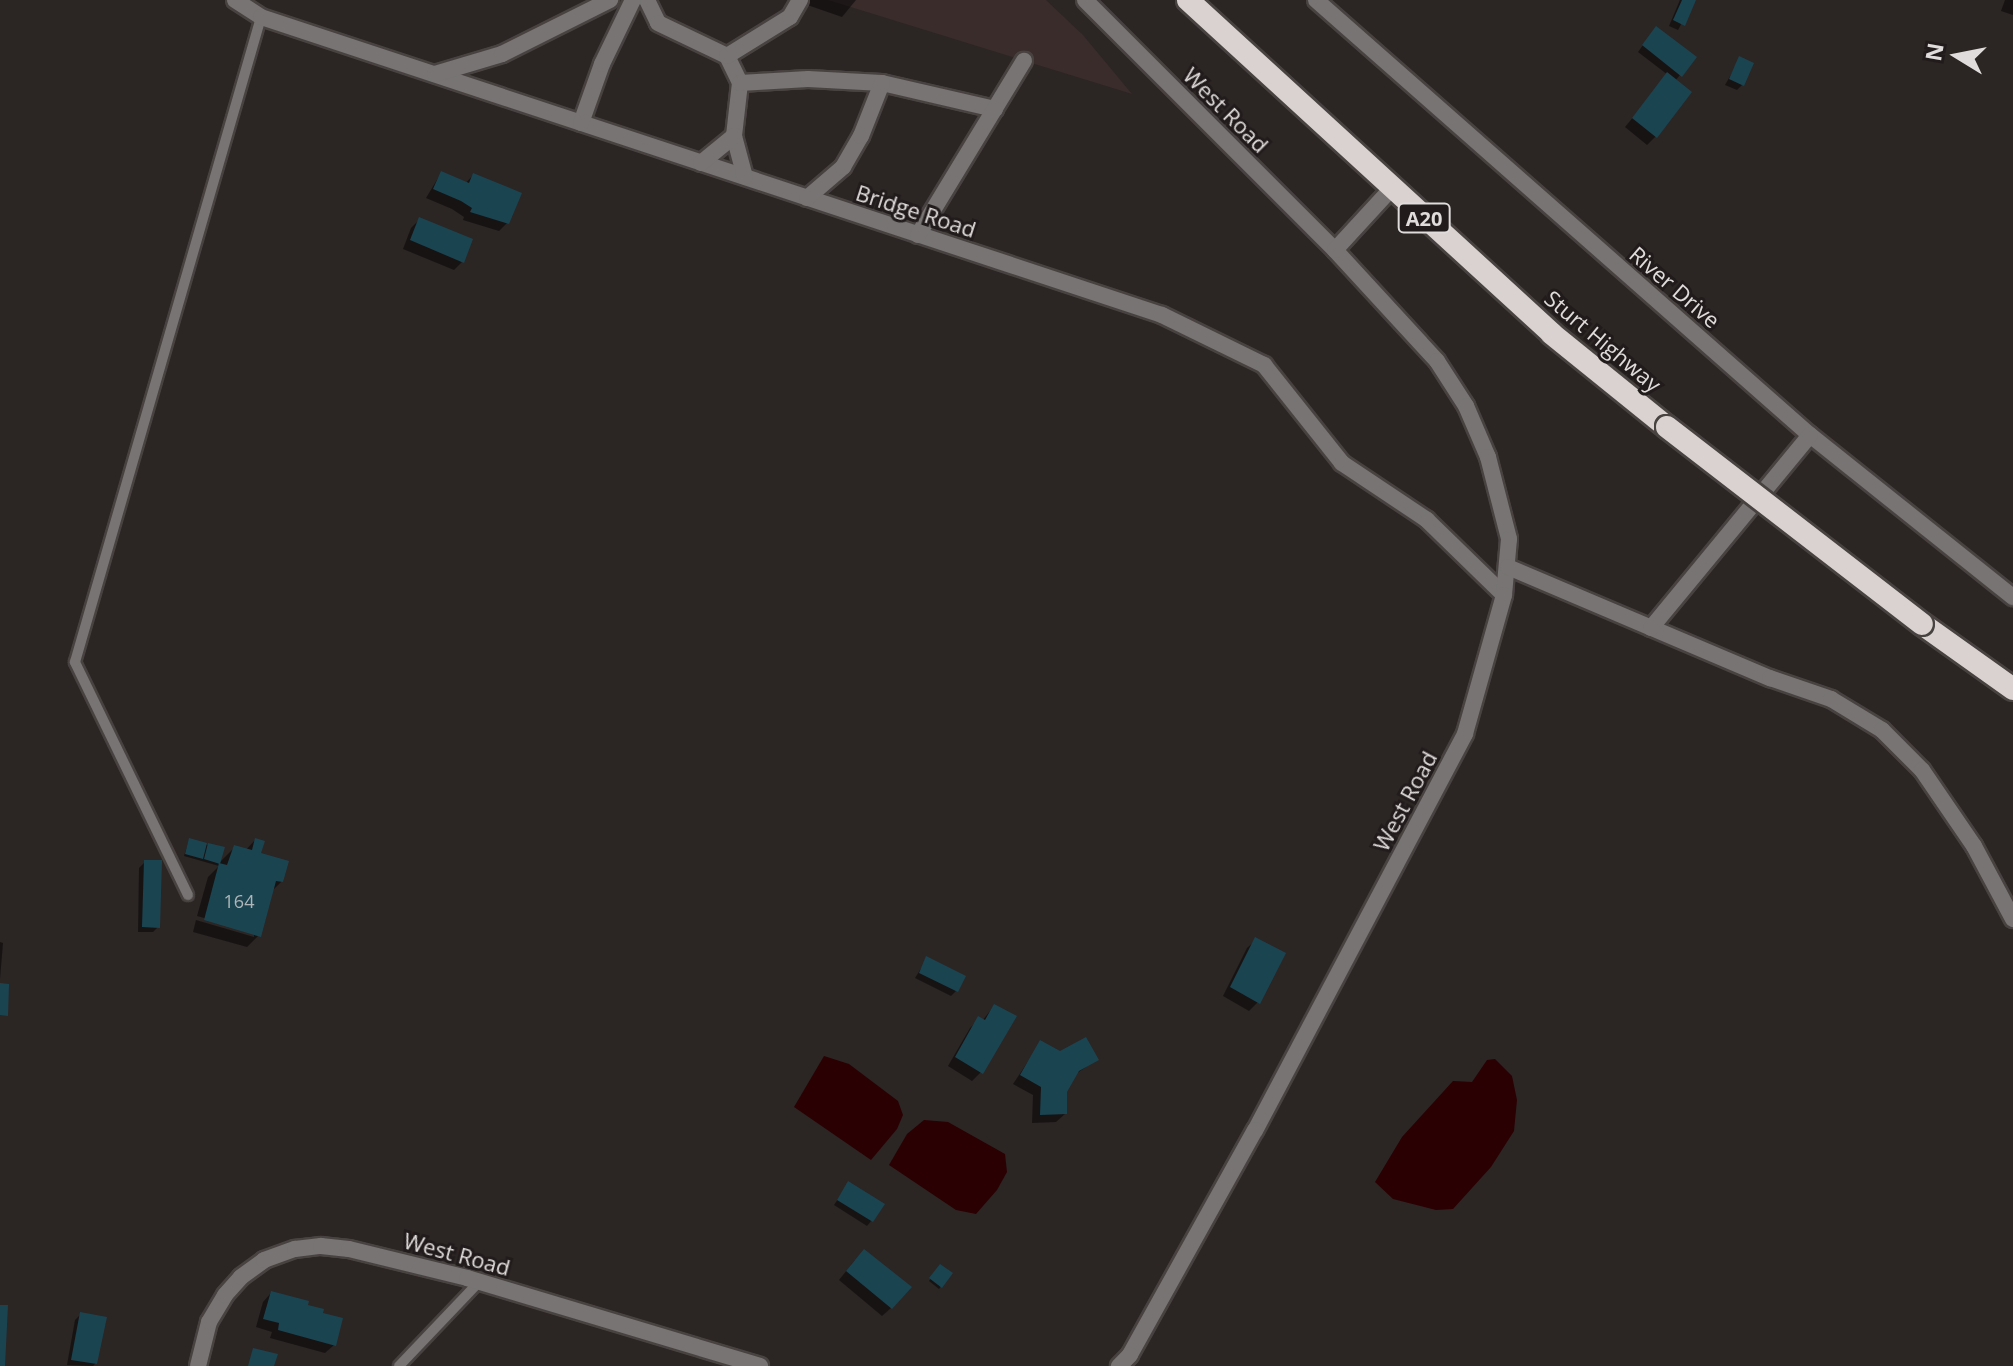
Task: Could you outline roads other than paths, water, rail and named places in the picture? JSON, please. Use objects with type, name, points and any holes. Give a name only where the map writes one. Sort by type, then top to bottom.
[{"type":"highway","name":"Sturt Highway","points":[[1188,0],[1552,334],[1922,624],[2013,689]]},
{"type":"street","name":"Bridge Road","points":[[235,0],[261,17],[1162,315],[1264,365],[1342,463],[1427,520],[1504,595]]},
{"type":"street","points":[[435,74],[502,54],[610,0]]},
{"type":"street","points":[[581,123],[602,64],[633,0]]},
{"type":"street","points":[[647,0],[658,23],[727,56],[740,83],[734,136],[745,177]]},
{"type":"street","points":[[727,56],[790,17],[800,0]]},
{"type":"street","name":"West Road","points":[[1085,0],[1335,250],[1437,361],[1466,406],[1488,457],[1509,539],[1504,595],[1465,734],[1248,1144],[1130,1355],[1119,1366]]},
{"type":"street","name":"River Drive","points":[[1316,0],[1810,435],[2013,597]]},
{"type":"street","points":[[918,235],[1024,61]]},
{"type":"street","points":[[740,83],[808,79],[882,83],[995,109]]},
{"type":"street","points":[[807,198],[843,167],[861,136],[882,83]]},
{"type":"street","points":[[701,163],[734,136]]},
{"type":"street","points":[[1335,250],[1391,189]]},
{"type":"street","points":[[1651,628],[1810,435]]},
{"type":"street","points":[[1508,567],[1831,699],[1882,730],[1922,770],[1974,846],[2013,919]]},
{"type":"street","name":"West Road","points":[[198,1366],[209,1322],[225,1295],[264,1260],[295,1249],[349,1249],[480,1281],[760,1366]]},
{"type":"lane","points":[[188,895],[75,662],[261,17]]},
{"type":"lane","points":[[399,1366],[480,1281]]}]
